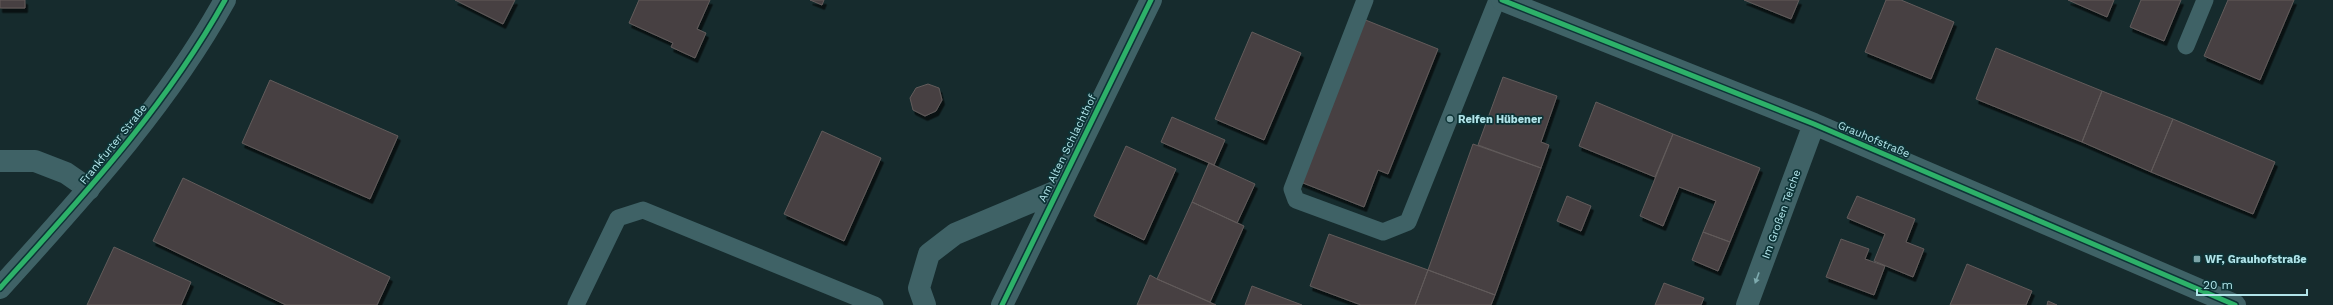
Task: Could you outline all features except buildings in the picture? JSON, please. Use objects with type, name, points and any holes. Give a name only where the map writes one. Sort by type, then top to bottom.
[{"type":"street","name":"Frankfurter Straße","points":[[0,288],[89,189],[139,130],[188,62],[225,0]]},
{"type":"street","name":"Am Alten Schlachthof","points":[[1002,305],[1151,0]]},
{"type":"street","name":"Grauhofstraße","points":[[1509,1],[1814,124],[2235,305]]},
{"type":"street","name":"Im Großen Teiche","points":[[1747,305],[1814,124]]},
{"type":"street","name":"Frankfurter Straße","points":[[0,160],[35,161],[66,173],[89,189]]},
{"type":"street","name":"Am Alten Schlachthof","points":[[925,305],[919,288],[929,254],[955,234],[1057,191]]},
{"type":"lane","points":[[1365,0],[1292,189],[1296,200],[1383,232],[1408,222],[1509,1]]},
{"type":"lane","points":[[2186,46],[2205,0]]},
{"type":"lane","points":[[576,305],[618,218],[643,210],[875,305]]},
{"type":"cycle path","points":[[0,288],[61,220],[149,115],[176,78],[225,0]]},
{"type":"cycle path","points":[[1002,305],[1151,0]]},
{"type":"cycle path","points":[[1502,0],[1814,124],[2235,305]]},
{"type":"place","name":"Reifen Hübener","points":[[1450,119]]},
{"type":"place","name":"WF, Grauhofstraße","points":[[2197,259]]}]
